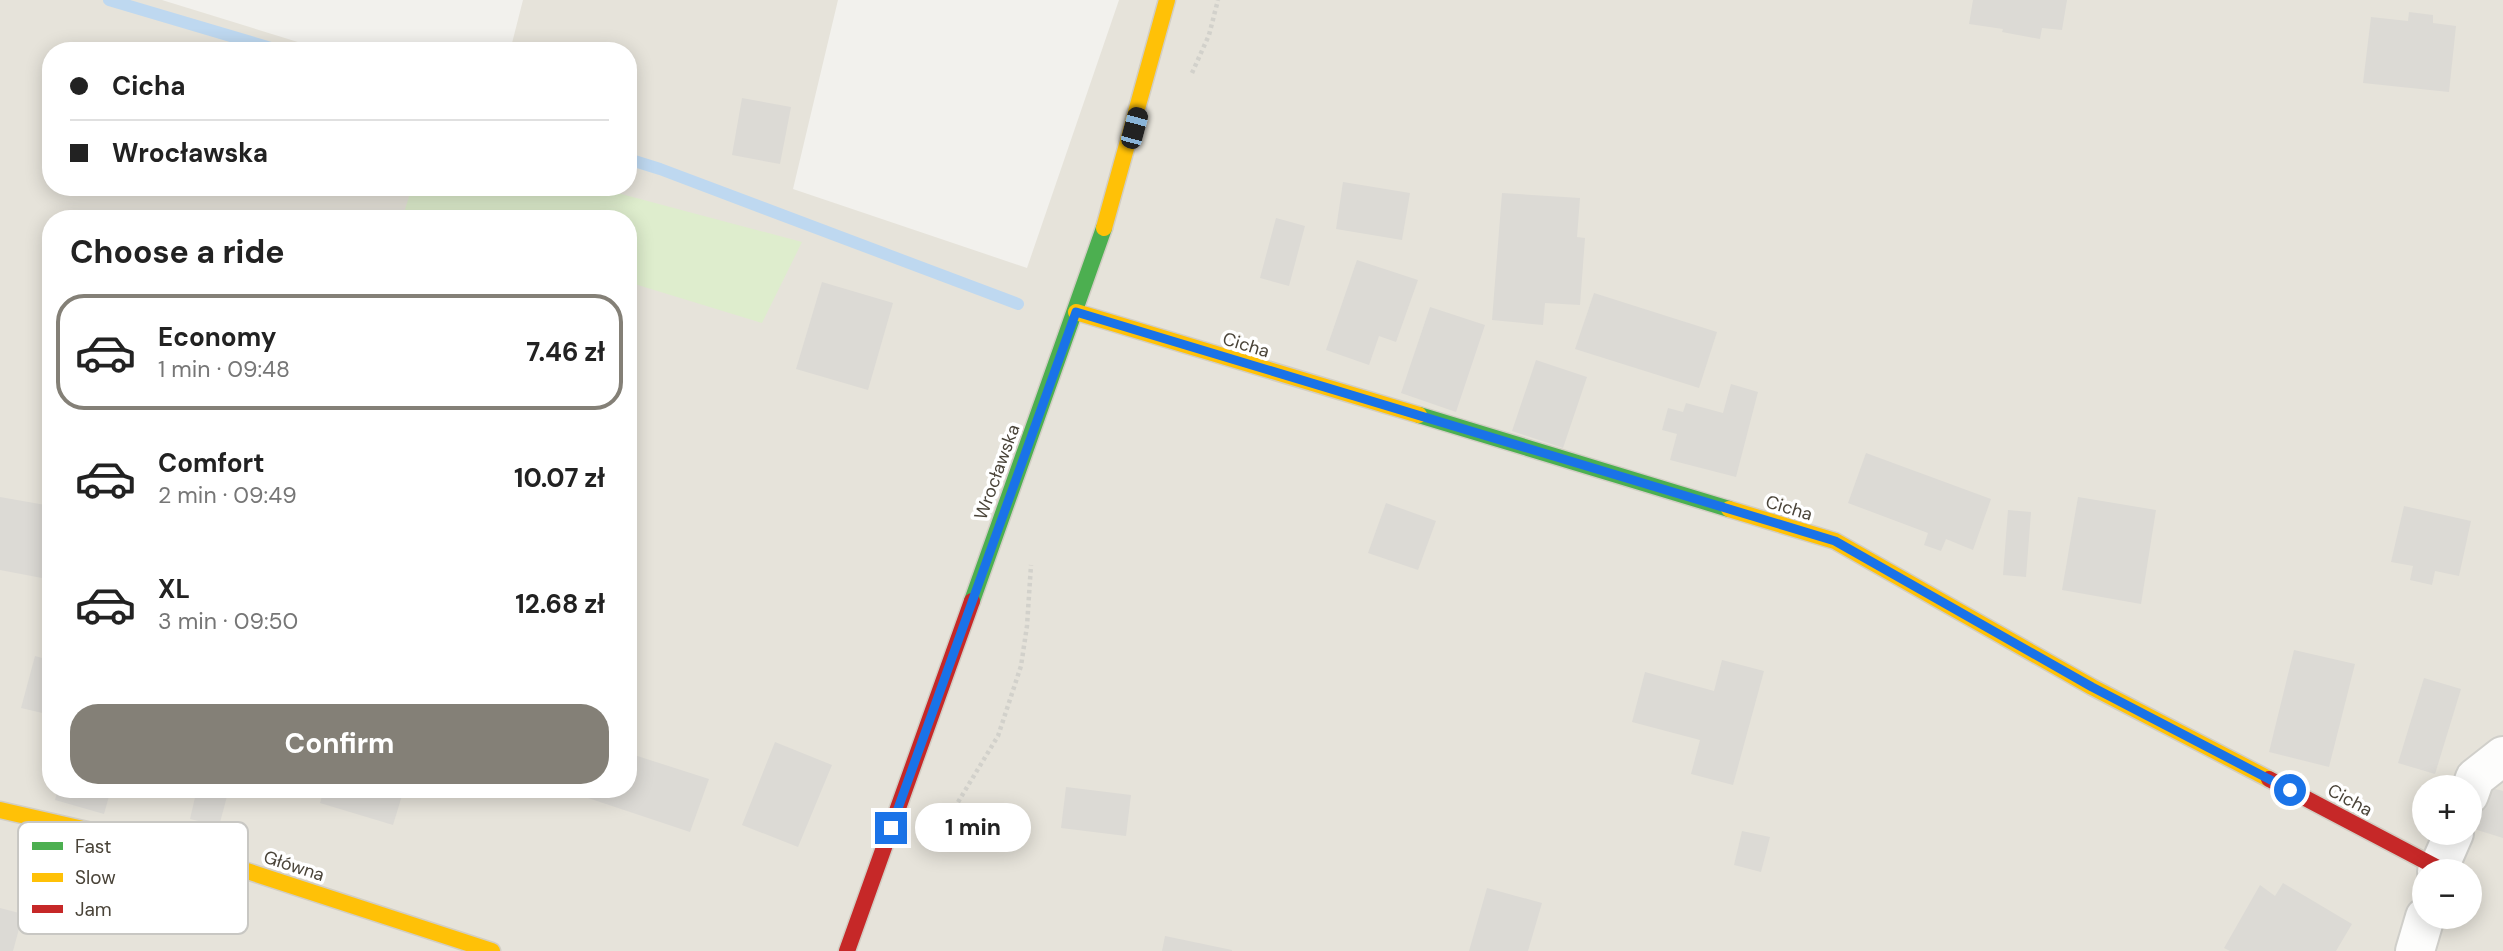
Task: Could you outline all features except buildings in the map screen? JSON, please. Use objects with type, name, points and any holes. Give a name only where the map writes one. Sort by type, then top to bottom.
[{"type":"street","name":"Wrocławska","points":[[847,951],[1115,198],[1167,0]]},
{"type":"street","name":"Cicha","points":[[1076,312],[1835,541],[2092,687],[2416,859]]},
{"type":"street","points":[[2479,775],[2503,756]]},
{"type":"street","name":"Główna","points":[[0,810],[52,822]]},
{"type":"street","name":"Główna","points":[[248,871],[492,951]]},
{"type":"street","points":[[2415,951],[2421,929]]},
{"type":"shaded area","points":[[0,0],[162,0],[298,42],[42,42],[42,196],[637,196],[637,42],[512,42],[523,0],[838,0],[793,189],[1027,268],[1119,0],[2503,0],[2503,951],[0,951]]},
{"type":"green space","points":[[409,196],[629,196],[802,242],[762,323],[637,285],[637,210],[405,210]]},
{"type":"waterway","points":[[109,0],[251,42]]},
{"type":"waterway","points":[[637,162],[1018,304]]},
{"type":"traffic: fast","points":[[972,601],[1104,228]]},
{"type":"traffic: fast","points":[[1419,415],[1729,509]]},
{"type":"traffic: slow","points":[[1104,228],[1167,0]]},
{"type":"traffic: slow","points":[[1076,312],[1419,415]]},
{"type":"traffic: slow","points":[[1729,509],[1835,541],[2092,687],[2269,779]]},
{"type":"traffic: slow","points":[[0,810],[52,822]]},
{"type":"traffic: slow","points":[[248,871],[492,951]]},
{"type":"traffic: jam","points":[[847,951],[972,601]]},
{"type":"traffic: jam","points":[[2269,779],[2421,859]]},
{"type":"route","points":[[891,828],[1076,312],[1835,541],[2092,687],[2290,790]]}]
